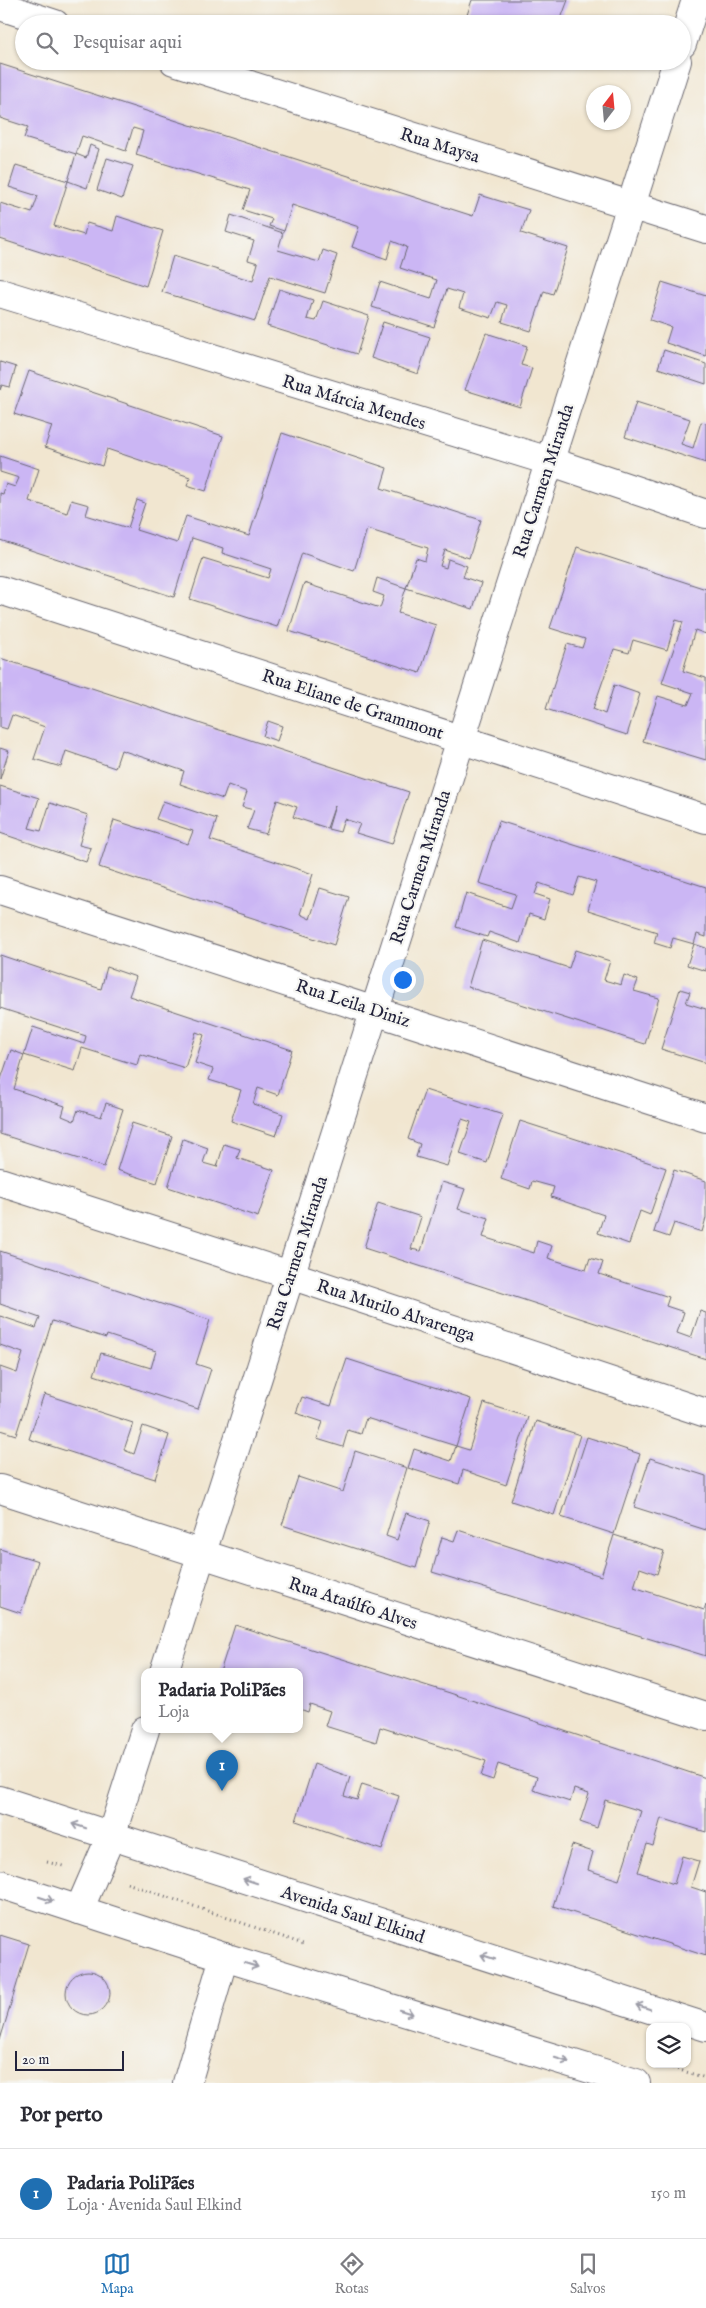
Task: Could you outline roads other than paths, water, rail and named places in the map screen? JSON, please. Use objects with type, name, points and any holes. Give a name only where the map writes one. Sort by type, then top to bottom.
[{"type":"street","points":[[691,16],[696,0]]},
{"type":"street","points":[[0,6],[28,15]]},
{"type":"street","name":"Rua Maysa","points":[[203,70],[706,229]]},
{"type":"street","name":"Rua Carmen Miranda","points":[[165,1668],[674,70]]},
{"type":"street","name":"Rua Márcia Mendes","points":[[0,293],[549,461],[706,514]]},
{"type":"street","name":"Rua Eliane de Grammont","points":[[0,590],[706,818]]},
{"type":"street","name":"Rua Leila Diniz","points":[[0,890],[706,1118]]},
{"type":"street","name":"Rua Murilo Alvarenga","points":[[0,1182],[290,1275],[706,1413]]},
{"type":"street","name":"Rua Ataúlfo Alves","points":[[0,1489],[706,1716]]},
{"type":"street","points":[[79,1910],[111,1836],[144,1733]]},
{"type":"street","name":"Avenida Saul Elkind","points":[[0,1800],[706,2027]]},
{"type":"street","points":[[0,1884],[224,1956],[636,2083]]},
{"type":"street","points":[[187,2083],[224,1956]]},
{"type":"place","name":"Padaria PoliPães","points":[[222,1791]]}]
